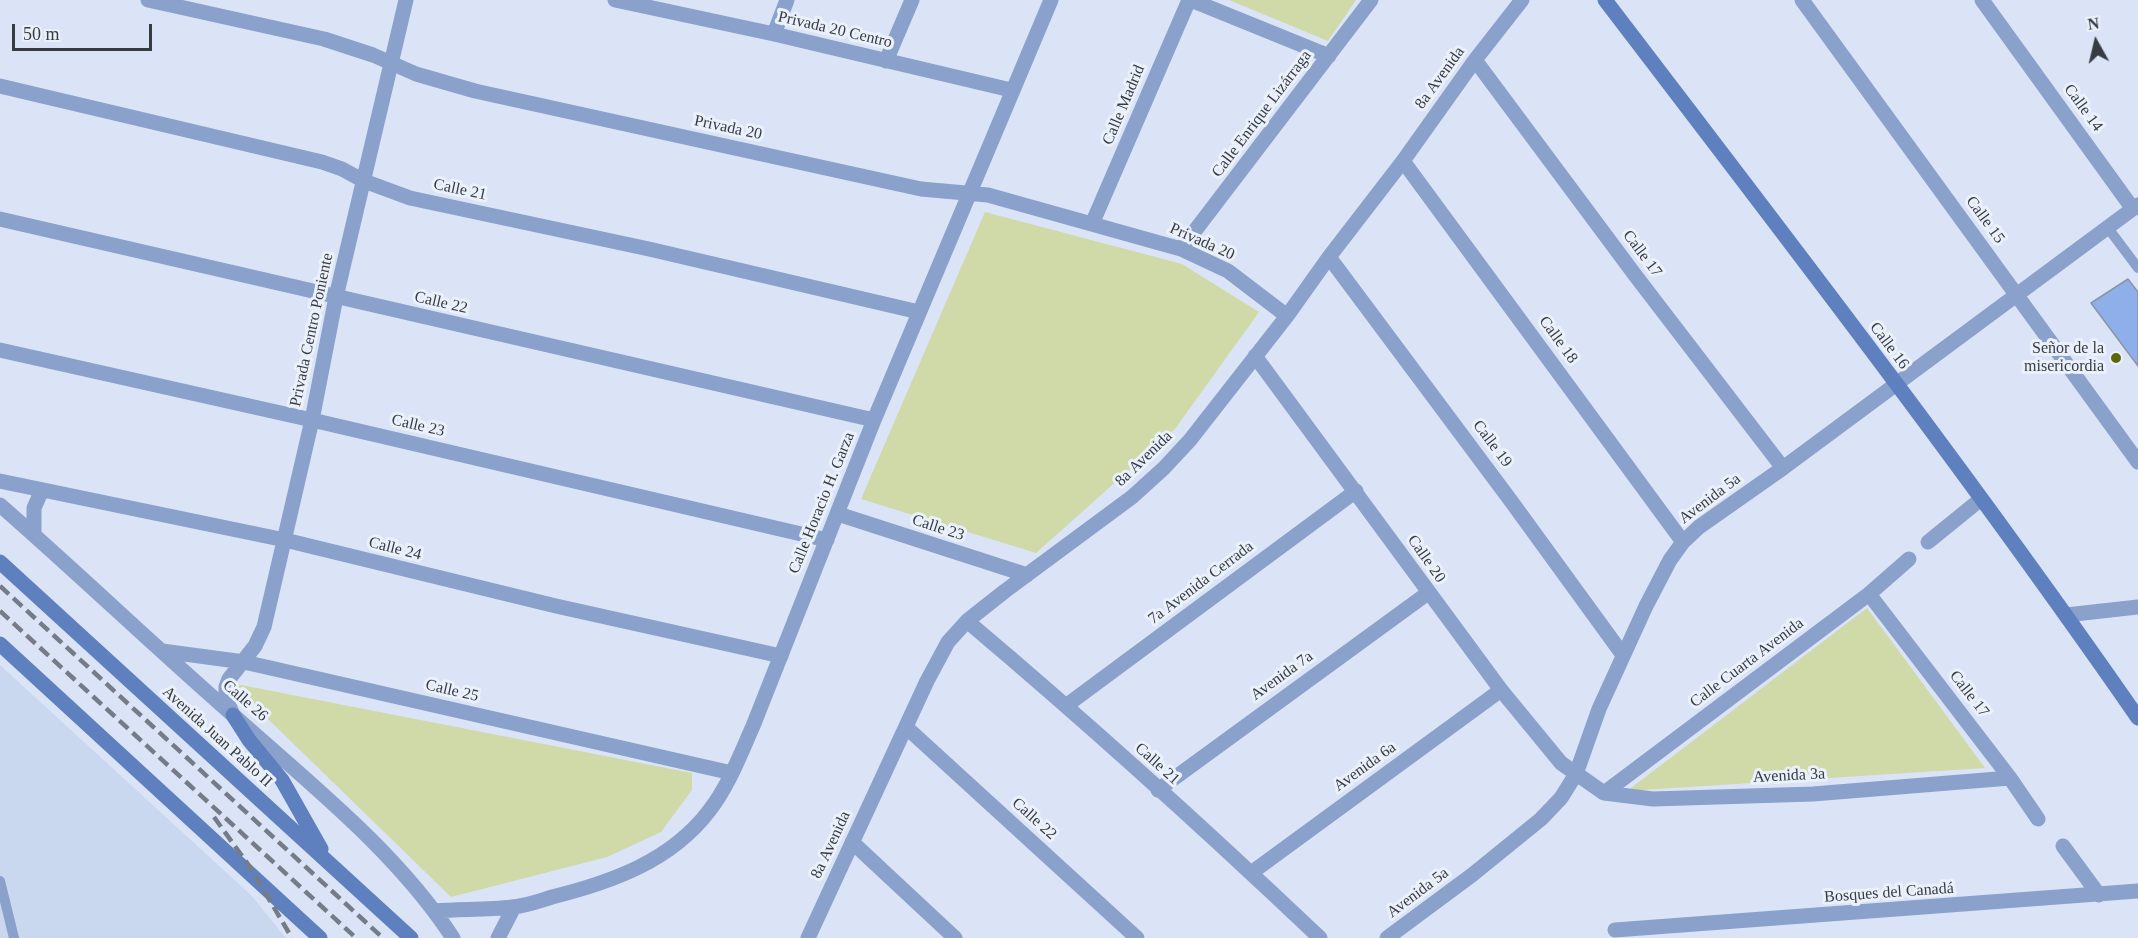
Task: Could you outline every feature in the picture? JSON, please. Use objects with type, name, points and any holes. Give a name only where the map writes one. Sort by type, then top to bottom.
[{"type":"main road","name":"Calle 16","points":[[1605,0],[1981,499],[2138,718]]},
{"type":"main road","name":"Avenida Juan Pablo II","points":[[0,562],[411,938]]},
{"type":"main road","points":[[0,644],[320,938]]},
{"type":"main road","points":[[233,715],[249,740],[282,780],[327,860]]},
{"type":"street","name":"Privada 20","points":[[148,0],[324,39],[374,55],[439,82],[475,91],[921,189],[969,193],[1010,200],[1181,249],[1228,271],[1287,316]]},
{"type":"street","name":"Privada Centro Poniente","points":[[233,715],[226,698],[225,687],[255,646],[264,627],[312,420],[336,297],[406,0]]},
{"type":"street","name":"Privada 20 Centro","points":[[615,0],[655,4],[1011,90]]},
{"type":"street","points":[[774,34],[787,0]]},
{"type":"street","points":[[886,61],[912,0]]},
{"type":"street","name":"Calle Horacio H. Garza","points":[[435,910],[514,907],[578,891],[620,877],[656,859],[684,839],[710,811],[732,773],[874,420],[1011,90],[1051,0]]},
{"type":"street","points":[[1190,0],[1329,56]]},
{"type":"street","name":"Calle Madrid","points":[[1092,224],[1190,0]]},
{"type":"street","name":"Calle Enrique Lizárraga","points":[[1181,249],[1371,0]]},
{"type":"street","name":"8a Avenida","points":[[808,938],[948,642],[967,621],[1132,497],[1164,468],[1287,316],[1475,60],[1522,0]]},
{"type":"street","name":"Calle 15","points":[[1802,0],[2138,462]]},
{"type":"street","name":"Calle 14","points":[[1982,0],[2136,207]]},
{"type":"street","name":"Calle 17","points":[[1475,60],[1635,276],[1783,468]]},
{"type":"street","name":"Calle 21","points":[[0,86],[322,162],[410,198],[649,249],[919,312]]},
{"type":"street","name":"Calle 18","points":[[1403,161],[1683,542]]},
{"type":"street","name":"Avenida 5a","points":[[1388,938],[1472,875],[1541,819],[1561,798],[1576,774],[1599,709],[1623,655],[1670,560],[1683,542],[1699,527],[1783,468],[2136,207]]},
{"type":"street","name":"Calle 22","points":[[0,219],[874,420]]},
{"type":"street","name":"Calle 19","points":[[1329,257],[1623,655]]},
{"type":"street","name":"Calle 23","points":[[0,350],[827,540]]},
{"type":"street","name":"Calle 20","points":[[1255,356],[1501,690],[1562,763],[1576,774]]},
{"type":"street","name":"Calle 24","points":[[0,481],[285,540],[556,606],[781,656]]},
{"type":"street","points":[[33,534],[34,508],[42,490]]},
{"type":"street","name":"7a Avenida Cerrada","points":[[1067,705],[1356,491]]},
{"type":"street","points":[[1928,542],[1981,499]]},
{"type":"street","name":"Calle 26","points":[[0,505],[307,779],[414,885],[435,910],[453,938]]},
{"type":"street","name":"Calle 23","points":[[838,514],[1027,575]]},
{"type":"street","name":"Calle Cuarta Avenida","points":[[1604,793],[1869,594],[1909,559]]},
{"type":"street","name":"Avenida 7a","points":[[1158,790],[1428,593]]},
{"type":"street","name":"Calle 17","points":[[1869,594],[2010,778],[2038,819]]},
{"type":"street","points":[[2066,615],[2138,607]]},
{"type":"street","name":"Calle 21","points":[[967,621],[1067,705],[1320,938]]},
{"type":"street","name":"Calle 25","points":[[162,651],[244,662],[732,773]]},
{"type":"street","name":"Avenida 6a","points":[[1251,873],[1501,690]]},
{"type":"street","name":"Calle 22","points":[[906,728],[1137,938]]},
{"type":"street","name":"Avenida 3a","points":[[1576,774],[1604,793],[1653,800],[1813,794],[2010,778]]},
{"type":"street","points":[[852,842],[955,938]]},
{"type":"street","points":[[2063,846],[2098,895]]},
{"type":"street","name":"Bosques del Canadá","points":[[1615,930],[1642,933],[2138,891]]},
{"type":"street","points":[[498,938],[514,907]]},
{"type":"lane","points":[[2108,228],[2138,268]]},
{"type":"lane","points":[[0,881],[14,938]]},
{"type":"shaded area","points":[[0,665],[252,896],[286,938],[0,938]]},
{"type":"green space","points":[[1229,0],[1356,0],[1328,41]]},
{"type":"green space","points":[[985,212],[1182,264],[1259,312],[1175,429],[1036,553],[861,499]]},
{"type":"green space","points":[[1867,608],[1985,768],[1627,791]]},
{"type":"green space","points":[[231,683],[692,773],[692,790],[661,832],[607,857],[451,897]]},
{"type":"building","points":[[2128,279],[2138,292],[2138,366],[2091,303]]},
{"type":"railway","points":[[0,586],[383,938]]},
{"type":"railway","points":[[0,611],[356,938]]},
{"type":"railway","points":[[214,817],[250,867],[292,938]]},
{"type":"place","name":"Señor de la misericordia","points":[[2116,358]]}]
